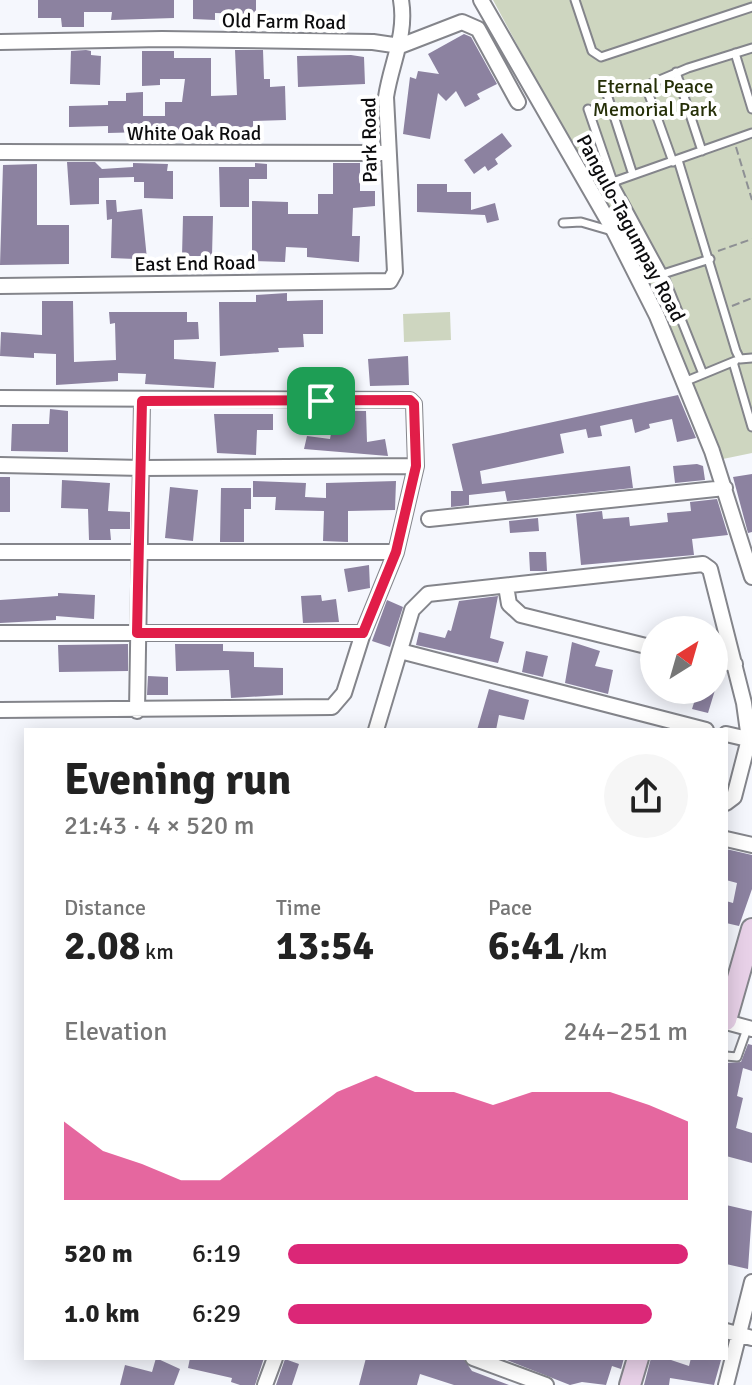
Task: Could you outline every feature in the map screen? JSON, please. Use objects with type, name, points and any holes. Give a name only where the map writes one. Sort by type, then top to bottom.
[{"type":"main road","points":[[728,1014],[752,929]]},
{"type":"main road","points":[[630,1385],[637,1360]]},
{"type":"street","name":"Park Road","points":[[390,281],[395,272],[386,97],[389,73],[400,46],[404,17],[401,0]]},
{"type":"street","name":"Pangulo-Tagumpay Road","points":[[481,0],[614,231],[657,316],[725,488],[752,577]]},
{"type":"street","name":"Old Farm Road","points":[[0,42],[162,39],[373,42],[400,46],[462,22],[478,29],[518,102]]},
{"type":"street","name":"White Oak Road","points":[[0,152],[387,153]]},
{"type":"street","name":"East End Road","points":[[0,286],[390,281]]},
{"type":"street","points":[[0,398],[410,400],[414,404],[416,466],[396,552],[363,633],[344,693],[332,707],[0,710]]},
{"type":"street","points":[[137,711],[142,401]]},
{"type":"street","points":[[0,465],[143,468],[416,466]]},
{"type":"street","points":[[429,519],[725,488]]},
{"type":"street","points":[[0,552],[141,555],[396,552]]},
{"type":"street","points":[[377,728],[412,610],[422,597],[703,564],[710,569],[735,664],[750,740],[734,797],[728,802]]},
{"type":"street","points":[[506,586],[509,604],[521,615],[640,645]]},
{"type":"street","points":[[0,633],[363,633]]},
{"type":"street","points":[[400,651],[698,728]]},
{"type":"street","points":[[728,663],[735,664]]},
{"type":"street","points":[[728,734],[750,740]]},
{"type":"street","points":[[728,839],[752,845]]},
{"type":"street","points":[[728,1022],[750,1029]]},
{"type":"street","points":[[726,1385],[752,1282]]},
{"type":"street","points":[[265,1385],[274,1360]]},
{"type":"street","points":[[478,1360],[546,1385]]},
{"type":"lane","points":[[575,0],[592,51],[601,57],[752,7]]},
{"type":"lane","points":[[752,48],[656,80],[648,92],[709,256],[752,427]]},
{"type":"lane","points":[[735,53],[752,109]]},
{"type":"lane","points":[[676,72],[702,151]]},
{"type":"lane","points":[[605,88],[633,175]]},
{"type":"lane","points":[[588,109],[613,182],[663,274],[703,374]]},
{"type":"lane","points":[[613,182],[752,133]]},
{"type":"lane","points":[[563,223],[581,222],[614,231]]},
{"type":"lane","points":[[663,274],[709,256]]},
{"type":"lane","points":[[684,382],[736,361],[752,358]]},
{"type":"lane","points":[[728,1056],[736,1058],[739,1055],[750,1029]]},
{"type":"path","points":[[734,138],[752,200]]},
{"type":"path","points":[[709,256],[752,239]]},
{"type":"path","points":[[723,309],[752,298]]},
{"type":"green space","name":"Eternal Peace Memorial Park","points":[[493,0],[752,0],[752,453],[718,460],[662,314]]},
{"type":"green space","points":[[450,312],[451,340],[404,342],[403,314]]},
{"type":"building","points":[[38,0],[174,0],[174,18],[111,20],[112,12],[84,12],[84,27],[62,27],[61,18],[38,18]]},
{"type":"building","points":[[193,0],[256,0],[256,23],[245,23],[245,14],[215,13],[215,20],[193,19]]},
{"type":"building","points":[[464,34],[471,37],[497,84],[477,94],[480,99],[465,107],[456,91],[446,101],[438,93],[430,139],[403,134],[410,77],[416,79],[418,71],[439,74],[428,54]]},
{"type":"building","points":[[235,50],[263,50],[264,79],[270,79],[270,87],[285,86],[286,120],[253,121],[253,130],[213,130],[213,139],[184,139],[184,131],[108,133],[108,126],[69,127],[69,106],[108,105],[108,101],[126,101],[126,93],[143,92],[143,116],[165,116],[165,102],[182,102],[185,79],[160,79],[160,85],[142,86],[142,51],[174,51],[174,58],[211,58],[211,96],[237,95]]},
{"type":"building","points":[[71,51],[91,51],[91,55],[101,56],[100,85],[70,84]]},
{"type":"building","points":[[297,56],[364,57],[365,84],[298,87]]},
{"type":"building","points":[[502,133],[512,146],[495,159],[498,164],[488,171],[485,166],[474,174],[464,160]]},
{"type":"building","points":[[67,162],[95,162],[102,169],[133,167],[133,163],[168,164],[167,171],[173,171],[173,199],[144,198],[144,182],[134,182],[134,177],[99,178],[99,204],[70,205]]},
{"type":"building","points":[[255,163],[267,164],[267,179],[249,179],[249,207],[220,207],[219,167],[255,167]]},
{"type":"building","points":[[333,163],[360,163],[360,191],[375,191],[375,206],[353,208],[352,236],[360,236],[359,262],[307,257],[307,248],[286,247],[285,262],[252,261],[252,201],[288,202],[288,214],[318,214],[318,194],[333,194]]},
{"type":"building","points":[[37,164],[37,225],[69,225],[69,264],[0,265],[3,165]]},
{"type":"building","points":[[417,184],[447,184],[447,192],[471,192],[471,210],[495,203],[499,220],[487,223],[485,215],[417,212]]},
{"type":"building","points":[[106,200],[116,200],[117,212],[142,209],[148,269],[136,270],[135,259],[111,258],[112,219],[107,220]]},
{"type":"building","points":[[183,216],[213,216],[212,256],[182,256]]},
{"type":"building","points":[[287,293],[287,301],[323,300],[323,334],[303,334],[304,347],[220,356],[219,302],[256,302],[256,295]]},
{"type":"building","points":[[42,301],[73,301],[74,362],[116,360],[115,323],[110,324],[109,312],[187,312],[187,322],[198,322],[199,339],[174,340],[174,359],[216,362],[214,388],[145,384],[146,374],[118,373],[118,381],[56,385],[56,354],[34,353],[34,358],[0,356],[1,332],[42,335]]},
{"type":"building","points":[[408,356],[409,385],[370,386],[368,359]]},
{"type":"building","points":[[678,395],[696,438],[677,442],[672,419],[649,424],[650,428],[635,433],[632,419],[600,426],[602,436],[588,438],[586,429],[560,434],[564,453],[480,471],[482,484],[630,466],[633,488],[507,501],[505,491],[469,495],[469,505],[451,507],[451,491],[463,491],[452,444]]},
{"type":"building","points":[[50,409],[68,411],[68,452],[11,451],[12,424],[49,424]]},
{"type":"building","points":[[335,411],[366,411],[367,442],[385,439],[388,456],[304,449],[307,436],[330,439]]},
{"type":"building","points":[[214,414],[273,414],[273,430],[257,430],[256,455],[217,453]]},
{"type":"building","points":[[673,466],[703,466],[705,480],[675,483]]},
{"type":"building","points":[[752,474],[752,532],[748,533],[733,477]]},
{"type":"building","points":[[0,477],[10,477],[10,512],[0,512]]},
{"type":"building","points":[[62,480],[110,483],[108,511],[130,512],[130,529],[110,529],[111,540],[89,540],[88,509],[61,508]]},
{"type":"building","points":[[253,481],[306,483],[305,497],[326,498],[326,483],[396,481],[395,510],[348,511],[348,542],[323,541],[324,511],[275,510],[276,497],[253,497]]},
{"type":"building","points":[[170,487],[198,490],[193,541],[165,538]]},
{"type":"building","points":[[221,488],[251,488],[251,509],[244,509],[244,542],[220,542]]},
{"type":"building","points":[[717,499],[728,535],[692,539],[694,555],[581,565],[576,514],[602,511],[603,519],[629,517],[630,526],[668,522],[667,513],[691,511],[690,502]]},
{"type":"building","points":[[538,518],[539,531],[510,533],[509,521]]},
{"type":"building","points":[[529,552],[546,552],[547,571],[530,571]]},
{"type":"building","points":[[369,565],[370,588],[348,592],[344,569]]},
{"type":"building","points":[[58,593],[95,595],[94,619],[56,616],[56,620],[0,623],[0,600],[58,596]]},
{"type":"building","points":[[321,595],[322,601],[336,599],[339,622],[303,623],[301,596]]},
{"type":"building","points":[[498,596],[490,638],[504,642],[498,663],[416,645],[419,632],[445,638],[448,630],[451,631],[459,601]]},
{"type":"building","points":[[387,600],[403,607],[390,647],[372,641]]},
{"type":"building","points":[[572,642],[600,651],[595,666],[613,670],[608,694],[565,683]]},
{"type":"building","points":[[128,644],[128,671],[59,672],[58,645]]},
{"type":"building","points":[[175,644],[223,644],[223,651],[254,652],[254,667],[283,668],[283,695],[231,698],[229,670],[176,671]]},
{"type":"building","points":[[526,651],[548,656],[543,677],[522,672]]},
{"type":"building","points":[[148,676],[168,677],[168,695],[147,695]]},
{"type":"building","points":[[489,689],[529,700],[524,720],[499,715],[496,728],[478,728]]},
{"type":"building","points":[[694,704],[711,704],[708,713],[692,709]]},
{"type":"building","points":[[728,849],[752,855],[752,889],[739,926],[728,923],[728,902],[733,903],[737,883],[728,881]]},
{"type":"building","points":[[748,1044],[752,1045],[752,1071],[743,1068],[737,1096],[743,1098],[736,1128],[752,1133],[752,1163],[728,1157],[728,1063],[741,1062]]},
{"type":"building","points":[[728,1205],[752,1211],[748,1269],[728,1264]]},
{"type":"building","points":[[155,1360],[180,1369],[174,1385],[120,1385],[125,1365],[152,1372]]},
{"type":"building","points":[[190,1360],[263,1360],[255,1385],[240,1385],[231,1382],[232,1378],[188,1368]]},
{"type":"building","points":[[285,1360],[299,1364],[292,1385],[276,1385]]},
{"type":"building","points":[[365,1360],[464,1360],[472,1371],[509,1385],[454,1385],[420,1374],[417,1385],[359,1385]]},
{"type":"building","points":[[507,1360],[623,1360],[621,1369],[612,1366],[606,1385],[582,1382],[570,1385]]},
{"type":"building","points":[[650,1360],[671,1360],[689,1366],[690,1360],[721,1360],[714,1385],[670,1378],[669,1385],[644,1385]]},
{"type":"route","points":[[410,400],[414,404],[416,466],[396,552],[363,633],[137,633],[143,468],[142,401],[321,401],[410,400]]}]
